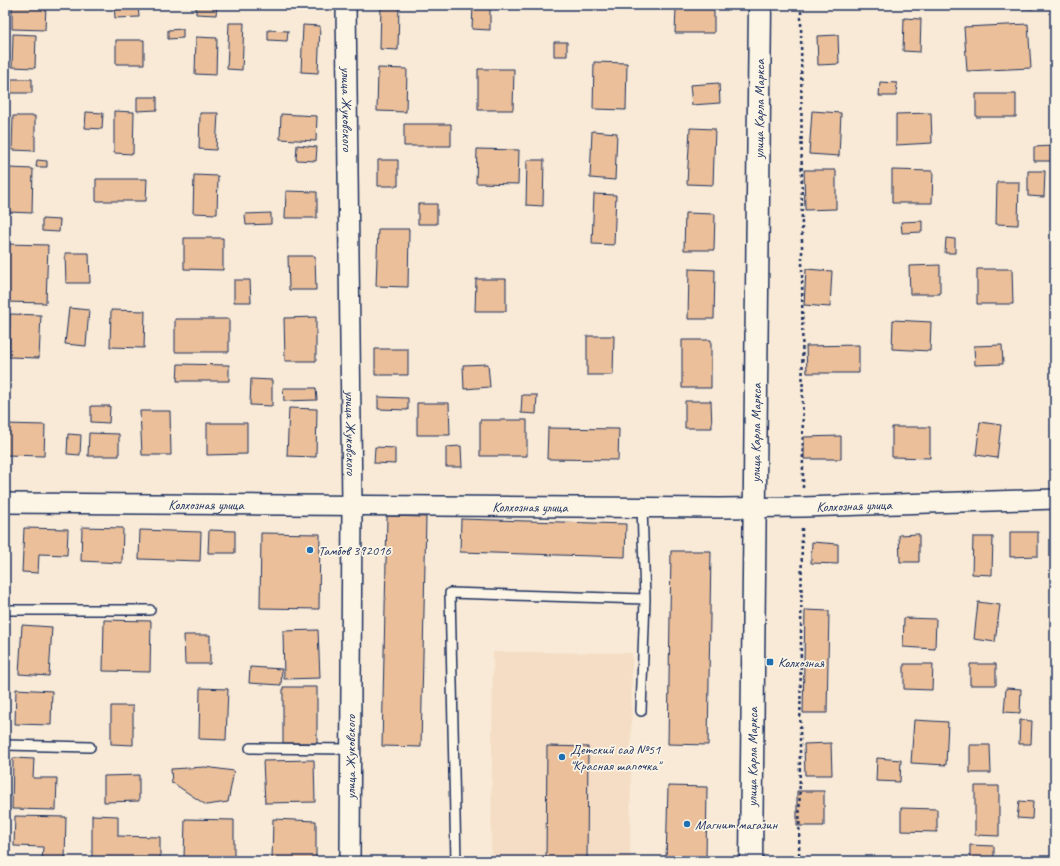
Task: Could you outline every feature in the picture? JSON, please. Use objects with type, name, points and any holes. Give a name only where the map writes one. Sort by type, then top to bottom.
[{"type":"main road","name":"улица Карла Маркса","points":[[751,861],[760,5]]},
{"type":"street","name":"улица Жуковского","points":[[346,5],[352,505],[350,861]]},
{"type":"street","name":"Колхозная улица","points":[[5,503],[803,507],[1055,499]]},
{"type":"lane","points":[[641,711],[646,599],[642,507]]},
{"type":"lane","points":[[456,861],[450,593],[646,599]]},
{"type":"lane","points":[[5,610],[150,610]]},
{"type":"lane","points":[[5,745],[90,747]]},
{"type":"lane","points":[[250,748],[350,749]]},
{"type":"path","points":[[799,861],[803,507],[801,5]]},
{"type":"shaded area","name":"Детский сад №51 \"Красная шапочка\"","points":[[493,652],[632,653],[630,861],[491,861]]},
{"type":"building","points":[[12,5],[46,5],[45,30],[12,29]]},
{"type":"building","points":[[114,5],[138,5],[139,17],[115,18]]},
{"type":"building","points":[[196,5],[217,5],[216,15],[196,14]]},
{"type":"building","points":[[381,5],[399,5],[398,50],[380,49]]},
{"type":"building","points":[[421,5],[461,5],[461,8],[421,8]]},
{"type":"building","points":[[473,5],[490,5],[490,30],[472,29]]},
{"type":"building","points":[[1007,5],[1034,5],[1033,9],[1006,7]]},
{"type":"building","points":[[676,8],[714,8],[714,33],[675,33]]},
{"type":"building","points":[[904,18],[921,19],[920,52],[903,51]]},
{"type":"building","points":[[229,23],[244,23],[242,70],[227,69]]},
{"type":"building","points":[[1028,24],[1031,68],[967,71],[964,27]]},
{"type":"building","points":[[303,25],[320,26],[318,73],[301,72]]},
{"type":"building","points":[[183,29],[183,38],[168,39],[168,30]]},
{"type":"building","points":[[268,30],[288,31],[287,41],[268,40]]},
{"type":"building","points":[[13,34],[36,35],[35,68],[12,67]]},
{"type":"building","points":[[838,35],[839,64],[818,65],[817,36]]},
{"type":"building","points":[[196,37],[217,38],[216,75],[195,74]]},
{"type":"building","points":[[116,40],[144,40],[144,64],[116,64]]},
{"type":"building","points":[[554,42],[567,42],[567,56],[554,56]]},
{"type":"building","points":[[594,62],[627,63],[626,110],[593,109]]},
{"type":"building","points":[[378,68],[407,69],[406,112],[377,111]]},
{"type":"building","points":[[478,69],[514,69],[513,110],[478,110]]},
{"type":"building","points":[[11,79],[32,79],[32,93],[11,93]]},
{"type":"building","points":[[880,82],[897,83],[896,96],[879,96]]},
{"type":"building","points":[[719,83],[720,103],[692,105],[690,85]]},
{"type":"building","points":[[976,94],[1016,94],[1016,117],[976,117]]},
{"type":"building","points":[[137,97],[157,97],[157,110],[137,111]]},
{"type":"building","points":[[114,111],[134,112],[133,154],[114,153]]},
{"type":"building","points":[[812,111],[841,113],[839,156],[809,154]]},
{"type":"building","points":[[86,112],[103,113],[102,129],[85,128]]},
{"type":"building","points":[[200,113],[218,113],[216,150],[199,149]]},
{"type":"building","points":[[931,113],[932,143],[896,145],[896,114]]},
{"type":"building","points":[[281,114],[317,116],[316,141],[280,139]]},
{"type":"building","points":[[13,116],[35,116],[35,151],[12,150]]},
{"type":"building","points":[[404,124],[451,124],[451,146],[404,146]]},
{"type":"building","points":[[690,128],[715,129],[713,185],[687,184]]},
{"type":"building","points":[[592,131],[617,133],[615,180],[590,178]]},
{"type":"building","points":[[297,145],[317,147],[316,161],[296,160]]},
{"type":"building","points":[[1052,146],[1052,161],[1034,161],[1034,147]]},
{"type":"building","points":[[477,149],[519,150],[518,184],[476,183]]},
{"type":"building","points":[[37,160],[47,161],[47,167],[36,167]]},
{"type":"building","points":[[378,160],[398,160],[398,186],[378,186]]},
{"type":"building","points":[[527,160],[544,160],[543,206],[526,205]]},
{"type":"building","points":[[9,168],[33,169],[32,213],[8,212]]},
{"type":"building","points":[[804,170],[836,170],[836,209],[805,210]]},
{"type":"building","points":[[892,170],[933,171],[932,203],[892,203]]},
{"type":"building","points":[[1028,171],[1045,171],[1044,197],[1028,196]]},
{"type":"building","points":[[194,175],[218,176],[217,214],[193,213]]},
{"type":"building","points":[[96,179],[147,179],[146,201],[96,201]]},
{"type":"building","points":[[997,182],[1019,182],[1018,225],[996,224]]},
{"type":"building","points":[[286,191],[317,192],[317,218],[285,218]]},
{"type":"building","points":[[594,194],[616,195],[614,245],[592,244]]},
{"type":"building","points":[[418,204],[437,204],[437,224],[418,224]]},
{"type":"building","points":[[271,213],[271,224],[246,225],[245,214]]},
{"type":"building","points":[[685,213],[715,214],[714,250],[684,250]]},
{"type":"building","points":[[42,219],[60,220],[59,232],[42,231]]},
{"type":"building","points":[[922,221],[922,232],[902,233],[901,222]]},
{"type":"building","points":[[378,229],[409,229],[408,287],[376,286]]},
{"type":"building","points":[[184,238],[223,238],[223,270],[184,269]]},
{"type":"building","points":[[946,238],[955,239],[955,253],[945,253]]},
{"type":"building","points":[[6,244],[48,245],[46,303],[5,302]]},
{"type":"building","points":[[65,253],[89,253],[90,283],[66,283]]},
{"type":"building","points":[[288,256],[315,256],[316,290],[289,290]]},
{"type":"building","points":[[940,265],[940,294],[910,294],[909,266]]},
{"type":"building","points":[[689,269],[715,270],[714,319],[688,319]]},
{"type":"building","points":[[806,269],[832,271],[830,307],[804,305]]},
{"type":"building","points":[[977,269],[1012,269],[1013,304],[977,304]]},
{"type":"building","points":[[476,279],[506,279],[506,311],[475,311]]},
{"type":"building","points":[[234,280],[250,280],[251,302],[234,302]]},
{"type":"building","points":[[69,308],[89,310],[86,346],[65,344]]},
{"type":"building","points":[[111,310],[145,311],[144,348],[110,347]]},
{"type":"building","points":[[10,314],[41,315],[39,358],[9,357]]},
{"type":"building","points":[[316,317],[316,361],[285,361],[284,318]]},
{"type":"building","points":[[175,319],[229,319],[229,352],[175,352]]},
{"type":"building","points":[[893,320],[931,322],[930,351],[892,349]]},
{"type":"building","points":[[587,336],[614,336],[613,375],[587,375]]},
{"type":"building","points":[[682,340],[711,340],[711,388],[682,388]]},
{"type":"building","points":[[859,345],[859,373],[807,373],[806,346]]},
{"type":"building","points":[[1002,345],[1003,364],[975,365],[974,346]]},
{"type":"building","points":[[375,349],[408,349],[408,375],[375,375]]},
{"type":"building","points":[[178,364],[229,365],[229,381],[177,381]]},
{"type":"building","points":[[488,364],[490,387],[464,389],[463,365]]},
{"type":"building","points":[[251,379],[272,380],[272,406],[250,405]]},
{"type":"building","points":[[283,388],[316,388],[317,400],[284,401]]},
{"type":"building","points":[[522,395],[537,395],[536,414],[521,413]]},
{"type":"building","points":[[378,397],[408,398],[408,410],[378,409]]},
{"type":"building","points":[[685,401],[711,401],[712,428],[685,428]]},
{"type":"building","points":[[417,403],[449,403],[450,435],[417,435]]},
{"type":"building","points":[[91,406],[110,406],[109,423],[91,422]]},
{"type":"building","points":[[289,408],[317,409],[316,457],[287,456]]},
{"type":"building","points":[[140,411],[170,411],[171,455],[142,455]]},
{"type":"building","points":[[480,420],[527,420],[527,456],[480,456]]},
{"type":"building","points":[[980,422],[1001,425],[997,458],[976,455]]},
{"type":"building","points":[[207,423],[247,423],[247,454],[207,455]]},
{"type":"building","points":[[6,424],[45,425],[44,456],[5,455]]},
{"type":"building","points":[[892,427],[930,427],[930,458],[892,457]]},
{"type":"building","points":[[548,428],[619,429],[618,460],[547,459]]},
{"type":"building","points":[[89,433],[119,434],[119,456],[88,456]]},
{"type":"building","points":[[68,434],[81,435],[80,455],[67,454]]},
{"type":"building","points":[[841,436],[841,459],[804,459],[804,437]]},
{"type":"building","points":[[461,446],[462,467],[446,467],[446,447]]},
{"type":"building","points":[[375,447],[395,448],[395,464],[374,463]]},
{"type":"building","points":[[387,516],[426,517],[421,747],[382,746]]},
{"type":"building","points":[[461,519],[626,524],[625,557],[460,552]]},
{"type":"building","points":[[82,527],[123,528],[122,563],[81,561]]},
{"type":"building","points":[[24,528],[68,529],[67,555],[39,554],[38,573],[22,572]]},
{"type":"building","points":[[140,530],[201,532],[200,561],[139,559]]},
{"type":"building","points":[[209,530],[235,531],[235,553],[208,553]]},
{"type":"building","points":[[1010,532],[1038,532],[1038,556],[1010,557]]},
{"type":"building","points":[[261,533],[320,534],[319,609],[260,608]]},
{"type":"building","points":[[919,534],[919,562],[900,562],[899,535]]},
{"type":"building","points":[[973,537],[993,537],[992,575],[972,574]]},
{"type":"building","points":[[812,542],[838,544],[838,564],[811,563]]},
{"type":"building","points":[[671,551],[711,551],[708,745],[668,744]]},
{"type":"building","points":[[978,602],[1000,605],[995,642],[974,639]]},
{"type":"building","points":[[805,610],[829,611],[827,713],[803,713]]},
{"type":"building","points":[[904,618],[936,619],[935,649],[903,647]]},
{"type":"building","points":[[104,620],[151,621],[150,672],[103,671]]},
{"type":"building","points":[[22,625],[52,627],[49,676],[19,674]]},
{"type":"building","points":[[318,630],[320,678],[284,679],[283,631]]},
{"type":"building","points":[[184,635],[210,635],[210,664],[185,664]]},
{"type":"building","points":[[904,664],[933,664],[932,690],[904,689]]},
{"type":"building","points":[[970,664],[996,664],[996,685],[970,685]]},
{"type":"building","points":[[250,667],[282,669],[281,685],[249,683]]},
{"type":"building","points":[[283,687],[317,687],[317,743],[283,743]]},
{"type":"building","points":[[200,688],[228,689],[226,740],[199,739]]},
{"type":"building","points":[[1006,688],[1021,689],[1020,713],[1004,712]]},
{"type":"building","points":[[16,689],[52,691],[51,725],[15,724]]},
{"type":"building","points":[[111,706],[133,706],[133,745],[111,744]]},
{"type":"building","points":[[914,720],[948,722],[946,765],[911,763]]},
{"type":"building","points":[[1020,720],[1032,721],[1031,744],[1019,744]]},
{"type":"building","points":[[831,743],[832,775],[805,775],[804,744]]},
{"type":"building","points":[[970,745],[990,745],[991,773],[970,773]]},
{"type":"building","points":[[547,746],[588,747],[587,861],[546,861]]},
{"type":"building","points":[[13,758],[34,759],[33,778],[57,778],[56,810],[12,809]]},
{"type":"building","points":[[877,758],[901,760],[900,782],[876,781]]},
{"type":"building","points":[[314,760],[315,802],[265,803],[263,761]]},
{"type":"building","points":[[205,767],[234,771],[228,802],[206,805],[173,783],[172,784],[171,769]]},
{"type":"building","points":[[139,775],[139,801],[104,802],[104,776]]},
{"type":"building","name":"Магнит магазин","points":[[668,786],[707,787],[706,861],[666,861]]},
{"type":"building","points":[[975,786],[999,786],[999,836],[975,835]]},
{"type":"building","points":[[797,791],[824,791],[824,826],[797,826]]},
{"type":"building","points":[[1019,801],[1033,802],[1032,819],[1017,818]]},
{"type":"building","points":[[901,808],[937,809],[937,832],[901,831]]},
{"type":"building","points":[[92,815],[118,816],[118,836],[160,837],[160,861],[92,861]]},
{"type":"building","points":[[15,816],[66,817],[65,861],[42,861],[43,847],[14,846]]},
{"type":"building","points":[[185,819],[234,820],[234,858],[184,858]]},
{"type":"building","points":[[273,819],[316,821],[316,861],[272,860]]},
{"type":"building","points":[[970,845],[994,846],[994,861],[970,861]]},
{"type":"building","points":[[896,859],[942,859],[942,861],[896,861]]},
{"type":"place","name":"Тамбов 392016","points":[[310,550]]},
{"type":"place","name":"Колхозная","points":[[770,662]]},
{"type":"place","name":"Детский сад №51 \"Красная шапочка\"","points":[[562,757]]},
{"type":"place","name":"Магнит магазин","points":[[687,824]]}]
